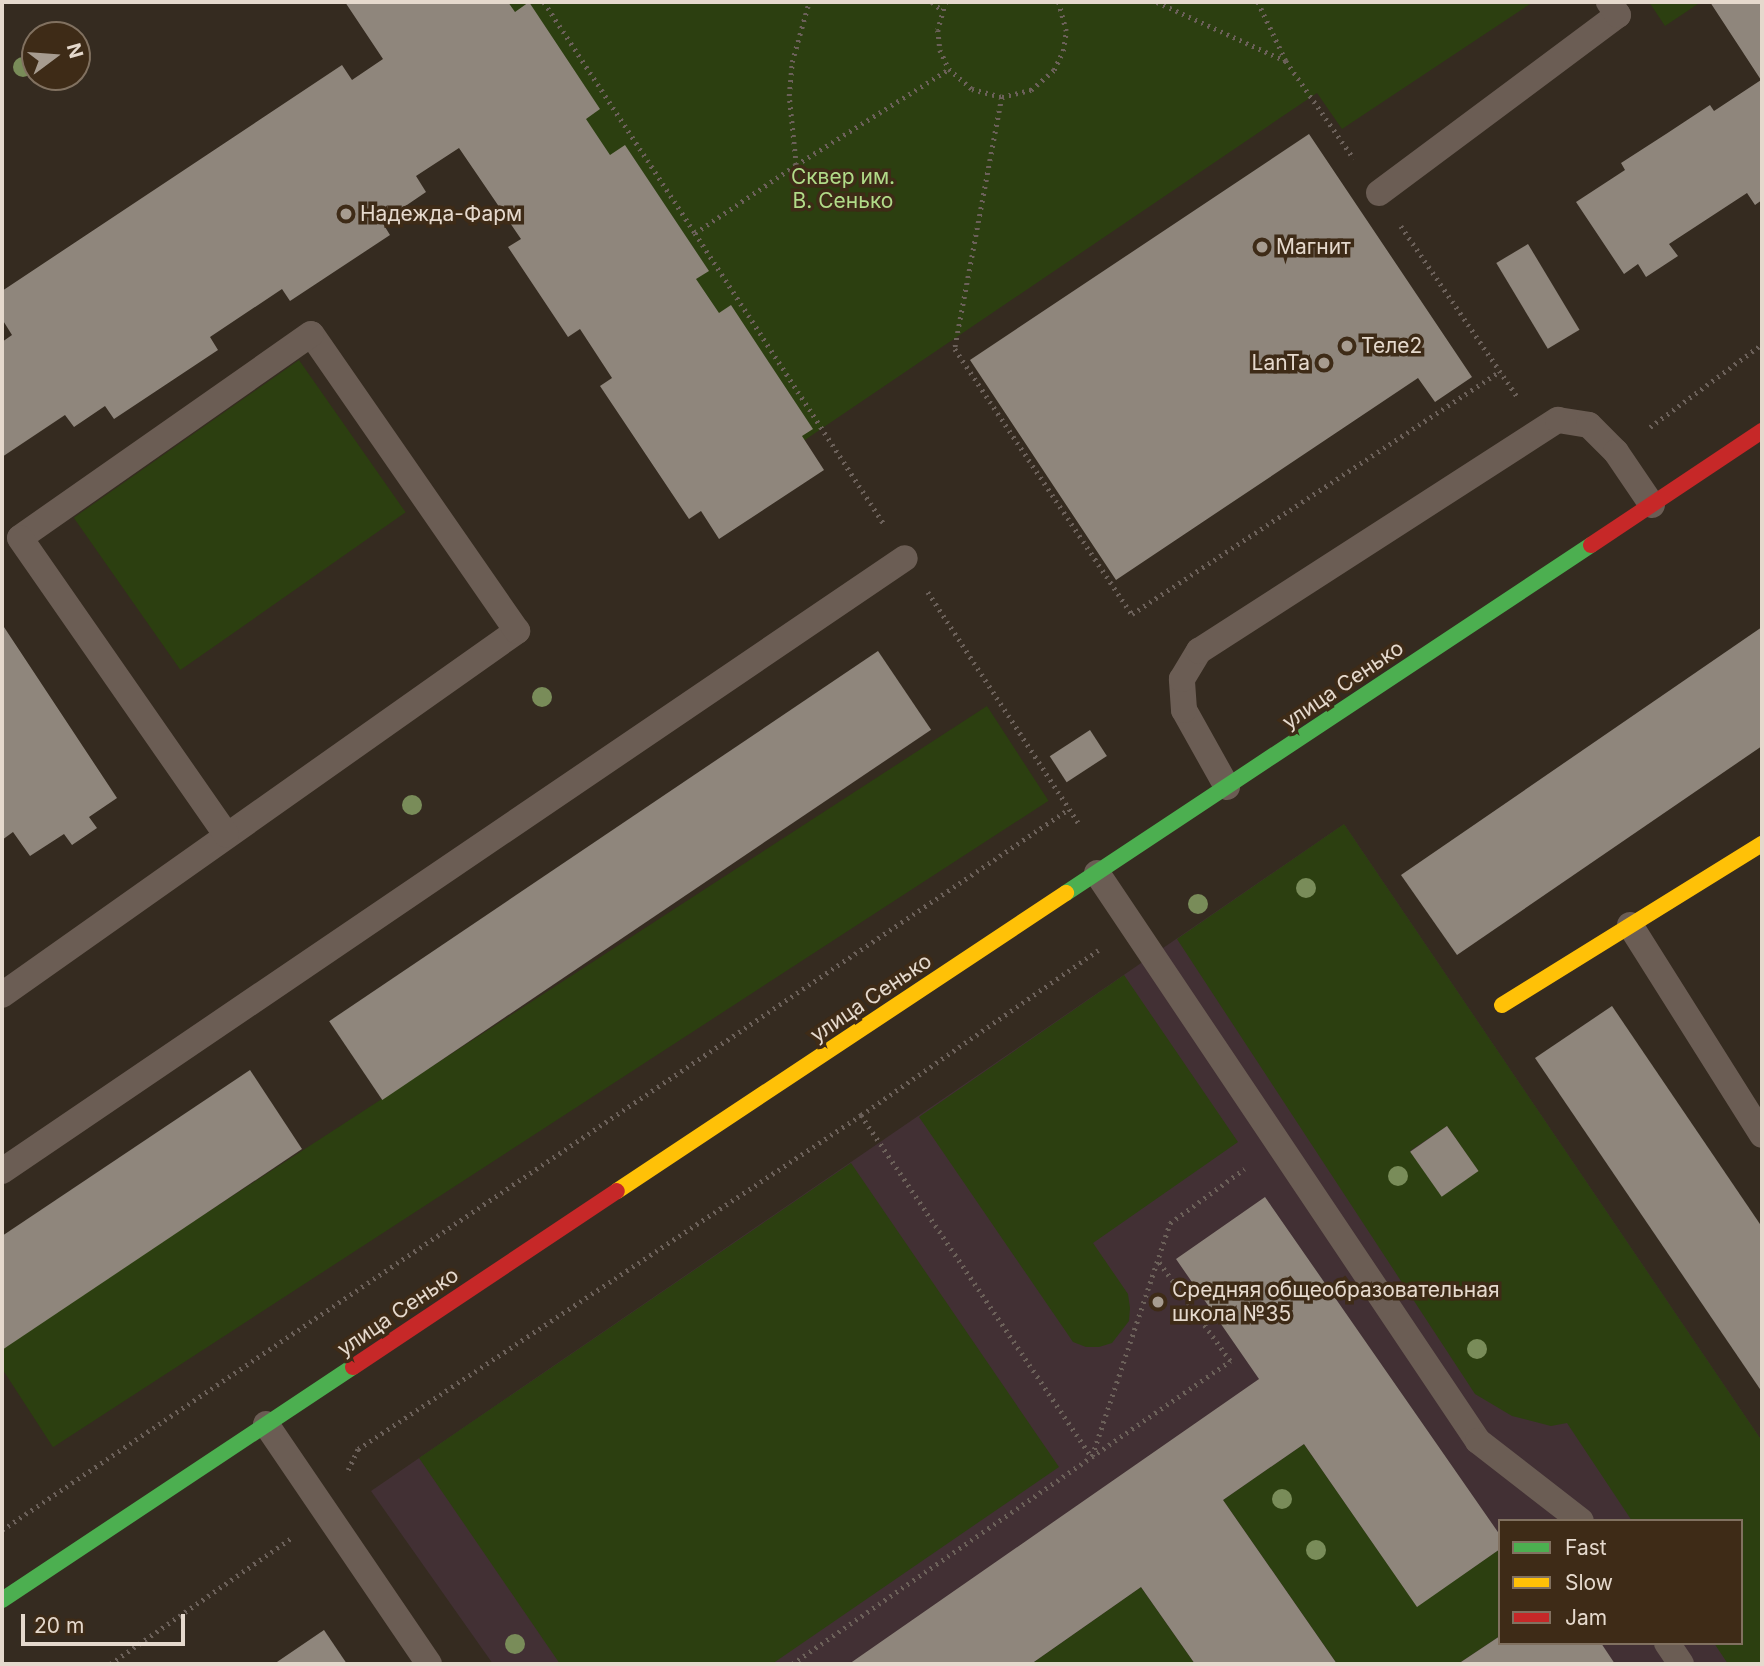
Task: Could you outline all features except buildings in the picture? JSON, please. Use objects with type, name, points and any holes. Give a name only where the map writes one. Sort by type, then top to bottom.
[{"type":"street","name":"улица Сенько","points":[[2,1600],[1762,431]]},
{"type":"street","points":[[1502,1005],[1762,844]]},
{"type":"lane","points":[[1379,193],[1618,15],[1609,2]]},
{"type":"lane","points":[[2,995],[226,834],[517,631],[311,334],[20,538],[226,834]]},
{"type":"lane","points":[[1227,787],[1184,710],[1182,678],[1199,651],[1558,420],[1589,425],[1616,452],[1652,505]]},
{"type":"lane","points":[[2,1171],[905,558]]},
{"type":"lane","points":[[1097,873],[1478,1441],[1578,1519]]},
{"type":"lane","points":[[1630,925],[1762,1135]]},
{"type":"lane","points":[[266,1424],[429,1664]]},
{"type":"lane","points":[[1668,1645],[1681,1664]]},
{"type":"path","points":[[544,2],[695,233],[796,164],[949,69]]},
{"type":"path","points":[[796,164],[790,107],[792,62],[809,2]]},
{"type":"path","points":[[932,2],[942,10]]},
{"type":"path","points":[[946,2],[942,10],[939,40],[949,69],[972,89],[1002,97],[1031,90],[1054,70],[1063,51],[1066,30],[1058,2]]},
{"type":"path","points":[[1258,2],[1286,61]]},
{"type":"path","points":[[1002,97],[956,349],[1132,614],[1500,371]]},
{"type":"path","points":[[1616,452],[1762,344]]},
{"type":"path","points":[[2,1530],[1069,809]]},
{"type":"path","points":[[110,1664],[326,1514],[358,1449],[861,1115],[1132,927]]},
{"type":"path","points":[[861,1115],[1091,1457]]},
{"type":"path","points":[[1091,1457],[1170,1223],[1278,1145]]},
{"type":"path","points":[[792,1664],[1230,1361],[1158,1261]]},
{"type":"shaded area","name":"Средняя общеобразовательная школа №35","points":[[1344,824],[1762,1441],[1762,1664],[493,1664],[371,1491]]},
{"type":"green space","name":"Сквер им. В. Сенько","points":[[492,2],[1533,2],[1342,129],[1317,93],[793,448]]},
{"type":"green space","points":[[1649,2],[1701,2],[1665,26]]},
{"type":"green space","points":[[299,360],[406,512],[180,670],[74,518]]},
{"type":"green space","points":[[987,706],[1049,801],[53,1447],[2,1369],[2,1346]]},
{"type":"green space","points":[[1344,824],[1762,1441],[1762,1664],[1728,1664],[1715,1645],[1743,1645],[1743,1519],[1631,1519],[1567,1423],[1551,1426],[1512,1416],[1475,1394],[1177,939]],"holes":[[[1447,1126],[1478,1171],[1410,1151]]]},
{"type":"green space","points":[[1124,975],[1238,1142],[1093,1243],[1128,1294],[1130,1308],[1129,1321],[1112,1343],[1086,1347],[1073,1342],[919,1117]]},
{"type":"green space","points":[[851,1163],[1059,1467],[772,1664],[560,1664],[419,1458]]},
{"type":"green space","points":[[1304,1444],[1417,1606],[1498,1550],[1498,1637],[1458,1664],[1337,1664],[1223,1500]]},
{"type":"green space","points":[[1141,1587],[1195,1664],[1031,1664]]},
{"type":"traffic: fast","points":[[1066,893],[1591,545]]},
{"type":"traffic: fast","points":[[2,1600],[353,1367]]},
{"type":"traffic: slow","points":[[1502,1005],[1762,844]]},
{"type":"traffic: slow","points":[[617,1191],[1066,893]]},
{"type":"traffic: jam","points":[[1591,545],[1762,431]]},
{"type":"traffic: jam","points":[[353,1367],[617,1191]]},
{"type":"place","name":"Надежда-Фарм","points":[[346,214]]},
{"type":"place","name":"Магнит","points":[[1262,247]]},
{"type":"place","name":"Теле2","points":[[1347,346]]},
{"type":"place","name":"LanTa","points":[[1324,363]]},
{"type":"place","name":"Средняя общеобразовательная школа №35","points":[[1158,1302]]}]
